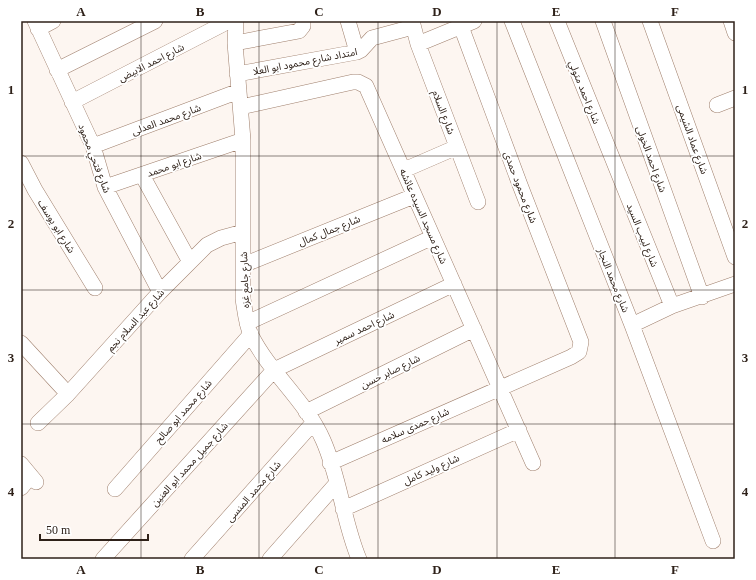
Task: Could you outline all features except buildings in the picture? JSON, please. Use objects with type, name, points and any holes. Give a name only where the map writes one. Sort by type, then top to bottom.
[{"type":"street","points":[[36,25],[53,21]]},
{"type":"street","points":[[57,70],[155,21]]},
{"type":"street","name":"شارع احمد الابيض","points":[[72,102],[229,21]]},
{"type":"street","name":"شارع جامع غزه","points":[[236,21],[235,43],[243,140],[243,299],[249,329],[274,370],[309,417],[323,440],[337,483],[349,535],[359,559]]},
{"type":"street","points":[[235,43],[299,31],[303,26],[303,21]]},
{"type":"street","points":[[348,21],[357,52]]},
{"type":"street","name":"شارع محمد النجار","points":[[512,21],[632,326],[713,541]]},
{"type":"street","name":"شارع احمد متولي","points":[[557,21],[614,163]]},
{"type":"street","name":"شارع احمد الخولى","points":[[603,21],[702,297]]},
{"type":"street","name":"شارع عماد الشيمى","points":[[650,21],[735,257]]},
{"type":"street","points":[[731,21],[735,33]]},
{"type":"street","points":[[418,44],[465,23]]},
{"type":"street","name":"شارع محمود حمدى","points":[[465,23],[520,185],[581,342],[579,352]]},
{"type":"street","name":"امتداد شارع محمود ابو العلا","points":[[237,74],[357,52],[361,50],[372,38],[413,24]]},
{"type":"street","name":"شارع السلام","points":[[413,24],[418,44],[478,202]]},
{"type":"street","name":"شارع فتحي محمود","points":[[36,25],[93,146],[105,187],[160,292]]},
{"type":"street","name":"شارع مسجد السيده عائشه","points":[[241,107],[354,82],[366,86],[533,463]]},
{"type":"street","name":"شارع محمد العدلى","points":[[93,146],[239,91]]},
{"type":"street","points":[[717,105],[735,98]]},
{"type":"street","name":"شارع ابو محمد","points":[[105,187],[243,140]]},
{"type":"street","points":[[404,170],[457,147]]},
{"type":"street","name":"شارع ابو يوسف","points":[[21,163],[35,190],[95,288]]},
{"type":"street","name":"شارع لبيب السيد","points":[[614,163],[672,306]]},
{"type":"street","points":[[142,175],[190,262]]},
{"type":"street","name":"شارع جمال كمال","points":[[243,265],[414,196]]},
{"type":"street","name":"شارع عبد السلام نجم","points":[[38,423],[68,394],[160,292],[190,262],[214,241],[243,232]]},
{"type":"street","name":"شارع محمد ابو صالح","points":[[115,489],[249,329],[433,237]]},
{"type":"street","name":"شارع احمد سمير","points":[[274,370],[454,284]]},
{"type":"street","points":[[632,326],[672,306],[702,297],[735,284]]},
{"type":"street","name":"شارع صابر حسن","points":[[309,417],[474,329]]},
{"type":"street","points":[[21,343],[68,394]]},
{"type":"street","name":"شارع حمدى سلامه","points":[[330,462],[572,357],[579,352]]},
{"type":"street","name":"شارع جميل محمد ابو العنين","points":[[103,559],[274,370]]},
{"type":"street","name":"شارع محمد المنسى","points":[[192,559],[309,417]]},
{"type":"street","name":"شارع وليد كامل","points":[[344,509],[519,430]]},
{"type":"street","points":[[21,464],[33,479],[21,488]]},
{"type":"street","points":[[270,559],[337,483]]}]
